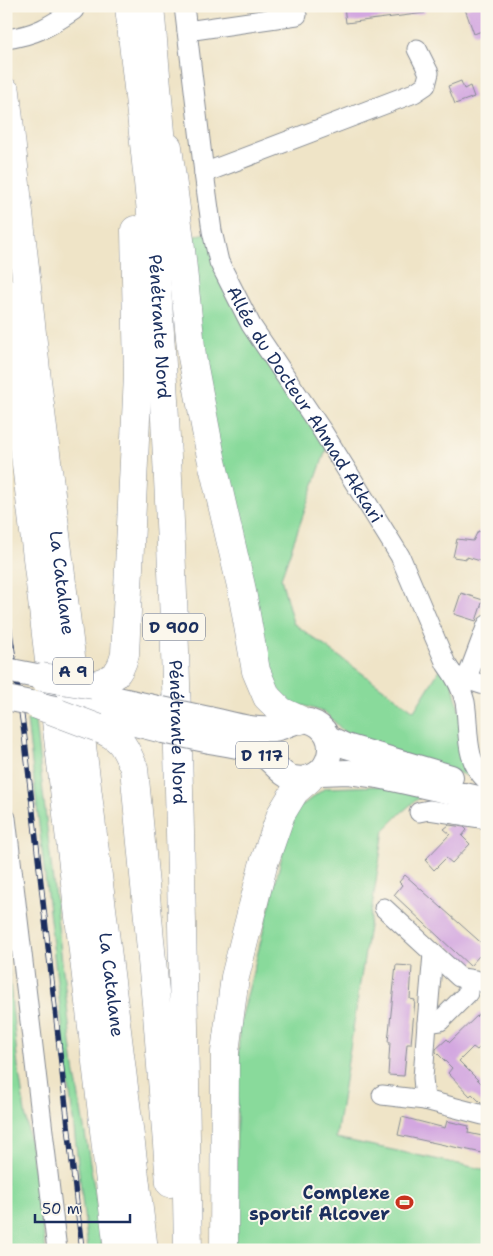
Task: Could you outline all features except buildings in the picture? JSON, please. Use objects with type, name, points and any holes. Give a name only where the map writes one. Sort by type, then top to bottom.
[{"type":"highway","points":[[96,705],[107,681],[116,675],[123,663],[125,654],[137,395],[134,132],[124,6]]},
{"type":"highway","name":"Pénétrante Nord","points":[[130,6],[157,284],[171,538],[181,809],[188,1250]]},
{"type":"highway","name":"Pénétrante Nord","points":[[150,6],[174,283],[189,537],[197,807],[203,1200],[206,1250]]},
{"type":"highway","points":[[153,35],[180,240],[192,356],[256,671],[267,697],[281,711],[300,720]]},
{"type":"highway","name":"La Catalane","points":[[6,92],[38,390],[144,1250]]},
{"type":"highway","name":"La Catalane","points":[[6,293],[118,1250]]},
{"type":"highway","points":[[42,677],[96,705],[113,734],[126,748],[134,768],[157,1014],[174,1250]]},
{"type":"highway","points":[[38,705],[96,705]]},
{"type":"highway","points":[[224,1250],[225,1052],[235,977],[263,866],[280,814],[295,791],[314,776]]},
{"type":"main road","points":[[6,670],[42,677]]},
{"type":"main road","points":[[6,698],[38,705]]},
{"type":"main road","name":"D 117","points":[[96,705],[209,730],[258,752],[270,760],[282,772],[293,778],[348,772],[379,776],[487,800]]},
{"type":"main road","name":"D 117","points":[[209,730],[274,729],[300,720],[309,721],[318,726],[329,738],[346,746],[487,787]]},
{"type":"main road","points":[[314,776],[328,762],[331,750],[329,738]]},
{"type":"street","points":[[6,39],[22,37],[46,28],[74,10],[75,6]]},
{"type":"street","name":"Allée du Docteur Ahmad Akkari","points":[[184,6],[204,173],[212,231],[219,262],[231,289],[251,325],[323,432],[400,556],[446,664],[461,677],[472,761],[481,776],[487,781]]},
{"type":"street","points":[[187,31],[297,15]]},
{"type":"street","points":[[204,173],[414,93],[426,85],[429,73],[417,49]]},
{"type":"street","points":[[487,625],[461,677],[487,686]]},
{"type":"street","points":[[419,812],[429,810],[487,819]]},
{"type":"street","points":[[6,818],[57,1250]]},
{"type":"street","points":[[384,908],[459,976],[468,981],[483,981],[487,985]]},
{"type":"street","points":[[425,1100],[423,1078],[433,954]]},
{"type":"street","points":[[427,1023],[440,1021],[468,993],[468,981]]},
{"type":"street","points":[[382,1094],[425,1100],[487,1116]]},
{"type":"green space","points":[[208,232],[327,447],[281,578],[293,623],[414,711],[442,666],[451,678],[477,779],[348,736],[326,713],[284,702],[273,689],[218,456],[186,239]]},
{"type":"green space","points":[[27,720],[35,721],[74,1068],[96,1199],[102,1250],[88,1250]]},
{"type":"green space","points":[[379,786],[421,796],[384,830],[336,1138],[487,1170],[487,1237],[484,1250],[234,1250],[239,1028],[293,812],[325,788]]},
{"type":"green space","points":[[6,943],[18,1066],[46,1250],[6,1250]]},
{"type":"railway","points":[[6,604],[24,732],[82,1250]]},
{"type":"place","name":"Complexe sportif Alcover","points":[[404,1203]]}]
